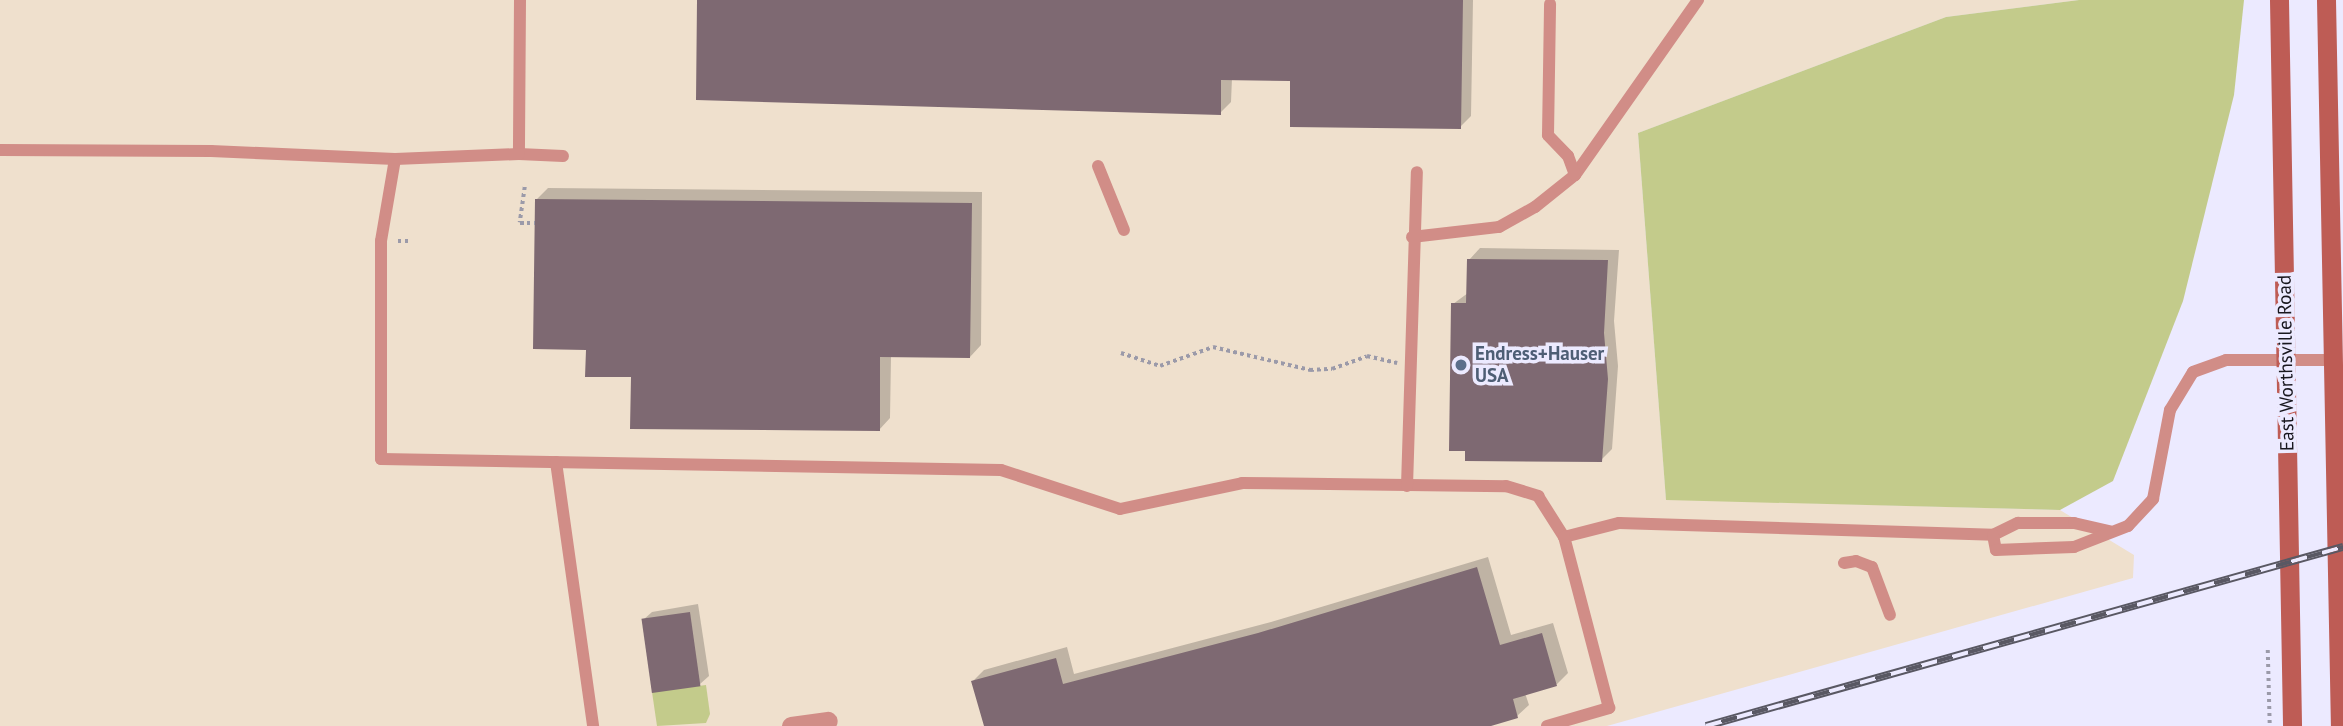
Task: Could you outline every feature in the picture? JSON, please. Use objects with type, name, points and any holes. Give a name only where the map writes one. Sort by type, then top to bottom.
[{"type":"main road","name":"East Worthsville Road","points":[[2279,0],[2292,726]]},
{"type":"main road","points":[[2326,0],[2340,726]]},
{"type":"street","points":[[791,726],[828,721]]},
{"type":"lane","points":[[519,154],[520,0]]},
{"type":"lane","points":[[1412,237],[1499,227],[1535,207],[1575,175],[1698,0]]},
{"type":"lane","points":[[1550,4],[1548,135],[1568,156],[1575,175]]},
{"type":"lane","points":[[0,150],[211,151],[395,159],[519,154],[563,156]]},
{"type":"lane","points":[[395,159],[381,241],[381,459],[1000,470],[1120,509],[1225,485],[1522,489],[1538,496],[1564,537],[1609,708],[1547,726]]},
{"type":"lane","points":[[1098,166],[1124,230]]},
{"type":"lane","points":[[1407,486],[1412,237],[1417,172]]},
{"type":"lane","points":[[1993,535],[1996,550],[2074,547],[2128,526],[2153,499],[2170,410],[2193,372],[2210,363],[2286,359],[2332,360]]},
{"type":"lane","points":[[556,462],[593,726]]},
{"type":"lane","points":[[1564,537],[1619,523],[1993,535],[2018,523],[2074,523],[2110,531]]},
{"type":"lane","points":[[1844,563],[1856,561],[1872,567],[1890,615]]},
{"type":"path","points":[[525,187],[520,223],[535,223]]},
{"type":"path","points":[[398,241],[411,241]]},
{"type":"path","points":[[1121,353],[1160,366],[1213,347],[1310,370],[1332,369],[1367,356],[1410,364]]},
{"type":"shaded area","points":[[0,0],[2079,0],[1946,17],[1638,133],[1666,499],[2060,510],[2134,555],[2133,578],[1607,726],[0,726]]},
{"type":"green space","points":[[2079,0],[2244,0],[2234,95],[2183,301],[2113,481],[2060,510],[1666,500],[1638,133],[1946,17]]},
{"type":"green space","points":[[706,685],[710,714],[706,723],[657,726],[652,692]]},
{"type":"building","points":[[697,0],[1463,0],[1461,129],[1290,127],[1290,81],[1221,80],[1221,115],[696,100]]},
{"type":"building","points":[[535,199],[972,203],[970,358],[880,357],[880,431],[630,429],[631,377],[585,377],[586,350],[533,349]]},
{"type":"building","points":[[1467,259],[1608,260],[1604,333],[1608,379],[1602,462],[1465,461],[1465,451],[1449,451],[1451,303],[1466,303]]},
{"type":"building","points":[[1477,567],[1500,645],[1542,633],[1557,686],[1513,699],[1518,718],[1491,726],[984,726],[971,681],[1056,658],[1063,684],[1258,633]]},
{"type":"building","points":[[690,612],[700,686],[652,693],[641,619]]},
{"type":"railway","points":[[1706,726],[2343,547]]},
{"type":"place","name":"Endress+Hauser USA","points":[[1461,365]]}]
